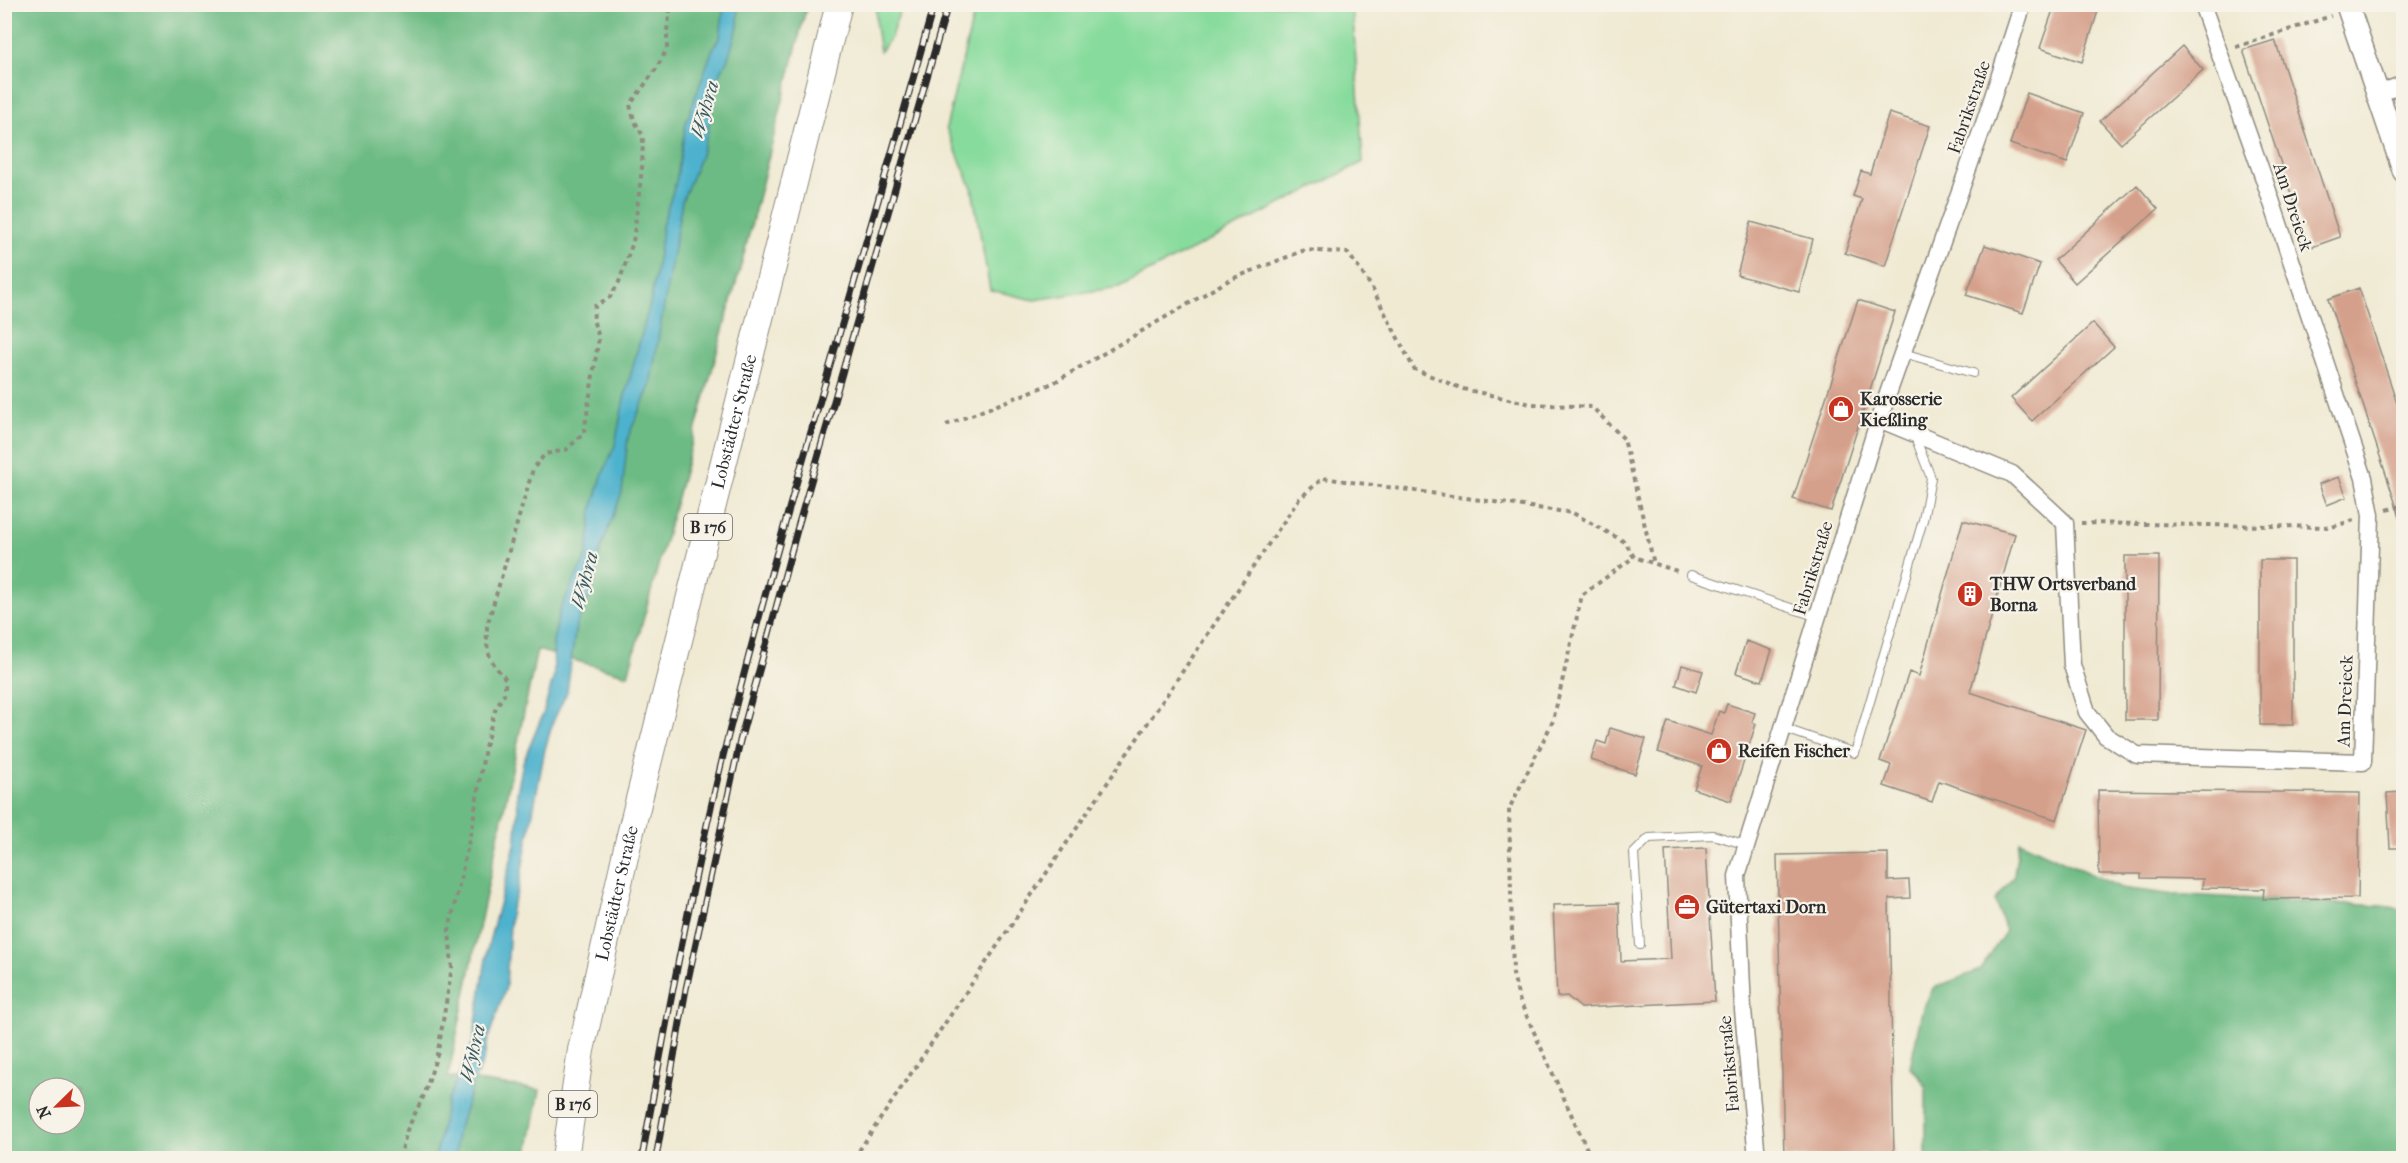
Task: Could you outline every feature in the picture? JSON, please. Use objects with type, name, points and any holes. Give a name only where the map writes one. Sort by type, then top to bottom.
[{"type":"main road","name":"Lobstädter Straße","points":[[565,1158],[581,1050],[629,839],[839,4]]},
{"type":"main road","points":[[2348,7],[2403,171]]},
{"type":"street","name":"Fabrikstraße","points":[[1757,1158],[1743,1010],[1737,876],[1879,419],[1986,118],[2023,4]]},
{"type":"street","name":"Am Dreieck","points":[[2065,523],[2072,665],[2087,712],[2106,736],[2137,755],[2363,762],[2372,515],[2364,478],[2202,4]]},
{"type":"street","points":[[2377,94],[2403,84]]},
{"type":"street","points":[[1879,419],[2012,474],[2065,523]]},
{"type":"lane","points":[[1903,353],[1973,373]]},
{"type":"lane","points":[[1783,728],[1855,753],[1923,520],[1931,478],[1914,433]]},
{"type":"lane","points":[[1691,575],[1818,617]]},
{"type":"lane","points":[[1640,945],[1634,853],[1649,838],[1713,835],[1747,845]]},
{"type":"path","points":[[400,1158],[407,1130],[424,1093],[438,1051],[452,967],[449,930],[473,822],[485,747],[496,707],[504,695],[506,679],[494,666],[486,650],[487,626],[533,469],[545,454],[566,450],[584,433],[599,337],[593,320],[594,306],[610,297],[619,282],[633,242],[642,168],[643,136],[634,120],[630,105],[656,69],[667,49],[667,31],[672,4]]},
{"type":"path","points":[[2220,53],[2348,7]]},
{"type":"path","points":[[946,425],[1053,382],[1229,280],[1305,250],[1348,253],[1371,286],[1414,369],[1463,389],[1531,404],[1592,407],[1624,439],[1654,564]]},
{"type":"path","points":[[854,1158],[1299,500],[1323,478],[1573,513],[1625,542],[1634,557],[1691,575]]},
{"type":"path","points":[[2065,523],[2332,527],[2403,504]]},
{"type":"path","points":[[1591,1158],[1519,999],[1514,974],[1509,809],[1553,721],[1582,596],[1634,557]]},
{"type":"green space","points":[[5,5],[807,5],[744,254],[628,675],[537,650],[448,1077],[540,1090],[527,1158],[5,1158]]},
{"type":"green space","points":[[876,5],[902,5],[890,39],[880,51],[876,27]]},
{"type":"green space","points":[[976,5],[1352,5],[1363,162],[1119,287],[1034,300],[990,290],[972,188],[946,128]]},
{"type":"green space","points":[[2019,841],[2121,888],[2169,894],[2403,909],[2403,1158],[1926,1158],[1926,1088],[1910,1067],[1922,1011],[1933,988],[1980,970],[2006,931],[1995,901],[2014,876]]},
{"type":"water","name":"Wyhra","points":[[724,5],[738,5],[738,26],[728,58],[716,82],[708,131],[700,158],[682,201],[650,386],[628,437],[622,492],[599,554],[594,587],[576,625],[567,692],[553,722],[545,749],[518,890],[511,909],[506,987],[488,1039],[484,1059],[474,1081],[457,1134],[455,1158],[435,1158],[447,1102],[473,1042],[488,946],[515,845],[517,793],[523,762],[543,714],[554,676],[553,642],[560,609],[587,555],[592,510],[602,476],[615,445],[624,399],[651,300],[662,226],[676,182],[686,123],[713,48],[720,37]]},
{"type":"building","points":[[2055,4],[2077,4],[2098,11],[2082,62],[2040,48]]},
{"type":"building","points":[[2275,40],[2340,237],[2309,248],[2243,50]]},
{"type":"building","points":[[2182,46],[2203,70],[2121,144],[2100,121]]},
{"type":"building","points":[[2027,93],[2084,113],[2067,163],[2010,144]]},
{"type":"building","points":[[1889,113],[1930,126],[1885,266],[1845,253],[1862,199],[1853,196],[1861,171],[1870,174]]},
{"type":"building","points":[[2137,185],[2158,209],[2075,283],[2055,260]]},
{"type":"building","points":[[1751,222],[1813,239],[1799,292],[1737,275]]},
{"type":"building","points":[[1985,245],[2040,264],[2023,313],[1966,295]]},
{"type":"building","points":[[2359,288],[2403,421],[2403,516],[2400,517],[2328,299]]},
{"type":"building","points":[[1858,300],[1895,312],[1831,511],[1793,499]]},
{"type":"building","points":[[2093,323],[2114,347],[2032,421],[2011,398]]},
{"type":"building","points":[[2339,477],[2347,497],[2327,505],[2319,484]]},
{"type":"building","points":[[1963,520],[2015,534],[1970,692],[2086,730],[2057,820],[1939,781],[1932,802],[1884,786],[1891,765],[1880,761],[1909,672],[1919,676]]},
{"type":"building","points":[[2125,556],[2159,556],[2158,720],[2125,720]]},
{"type":"building","points":[[2260,560],[2293,560],[2293,725],[2260,725]]},
{"type":"building","points":[[1746,641],[1772,650],[1762,681],[1736,673]]},
{"type":"building","points":[[1682,665],[1703,671],[1696,692],[1676,685]]},
{"type":"building","points":[[1727,704],[1755,713],[1752,722],[1756,724],[1731,801],[1694,789],[1702,766],[1658,752],[1668,721],[1711,735],[1719,711],[1724,713]]},
{"type":"building","points":[[1610,728],[1646,739],[1635,774],[1591,760],[1597,741],[1606,744]]},
{"type":"building","points":[[2098,790],[2360,793],[2358,898],[2263,899],[2264,889],[2202,888],[2203,879],[2141,878],[2141,874],[2099,874]]},
{"type":"building","points":[[2403,792],[2403,848],[2390,848],[2387,793]]},
{"type":"building","points":[[1706,848],[1715,1001],[1581,1008],[1567,996],[1557,997],[1553,905],[1619,903],[1621,961],[1671,959],[1665,850]]},
{"type":"building","points":[[1888,853],[1888,881],[1909,880],[1910,898],[1889,899],[1894,1157],[1784,1158],[1777,855]]},
{"type":"railway","points":[[642,1158],[692,894],[728,736],[802,461],[934,4]]},
{"type":"railway","points":[[656,1158],[686,989],[740,741],[797,530],[948,4]]},
{"type":"place","name":"Karosserie Kießling","points":[[1841,409]]},
{"type":"place","name":"THW Ortsverband Borna","points":[[1970,594]]},
{"type":"place","name":"Reifen Fischer","points":[[1719,751]]},
{"type":"place","name":"Gütertaxi Dorn","points":[[1687,907]]}]
